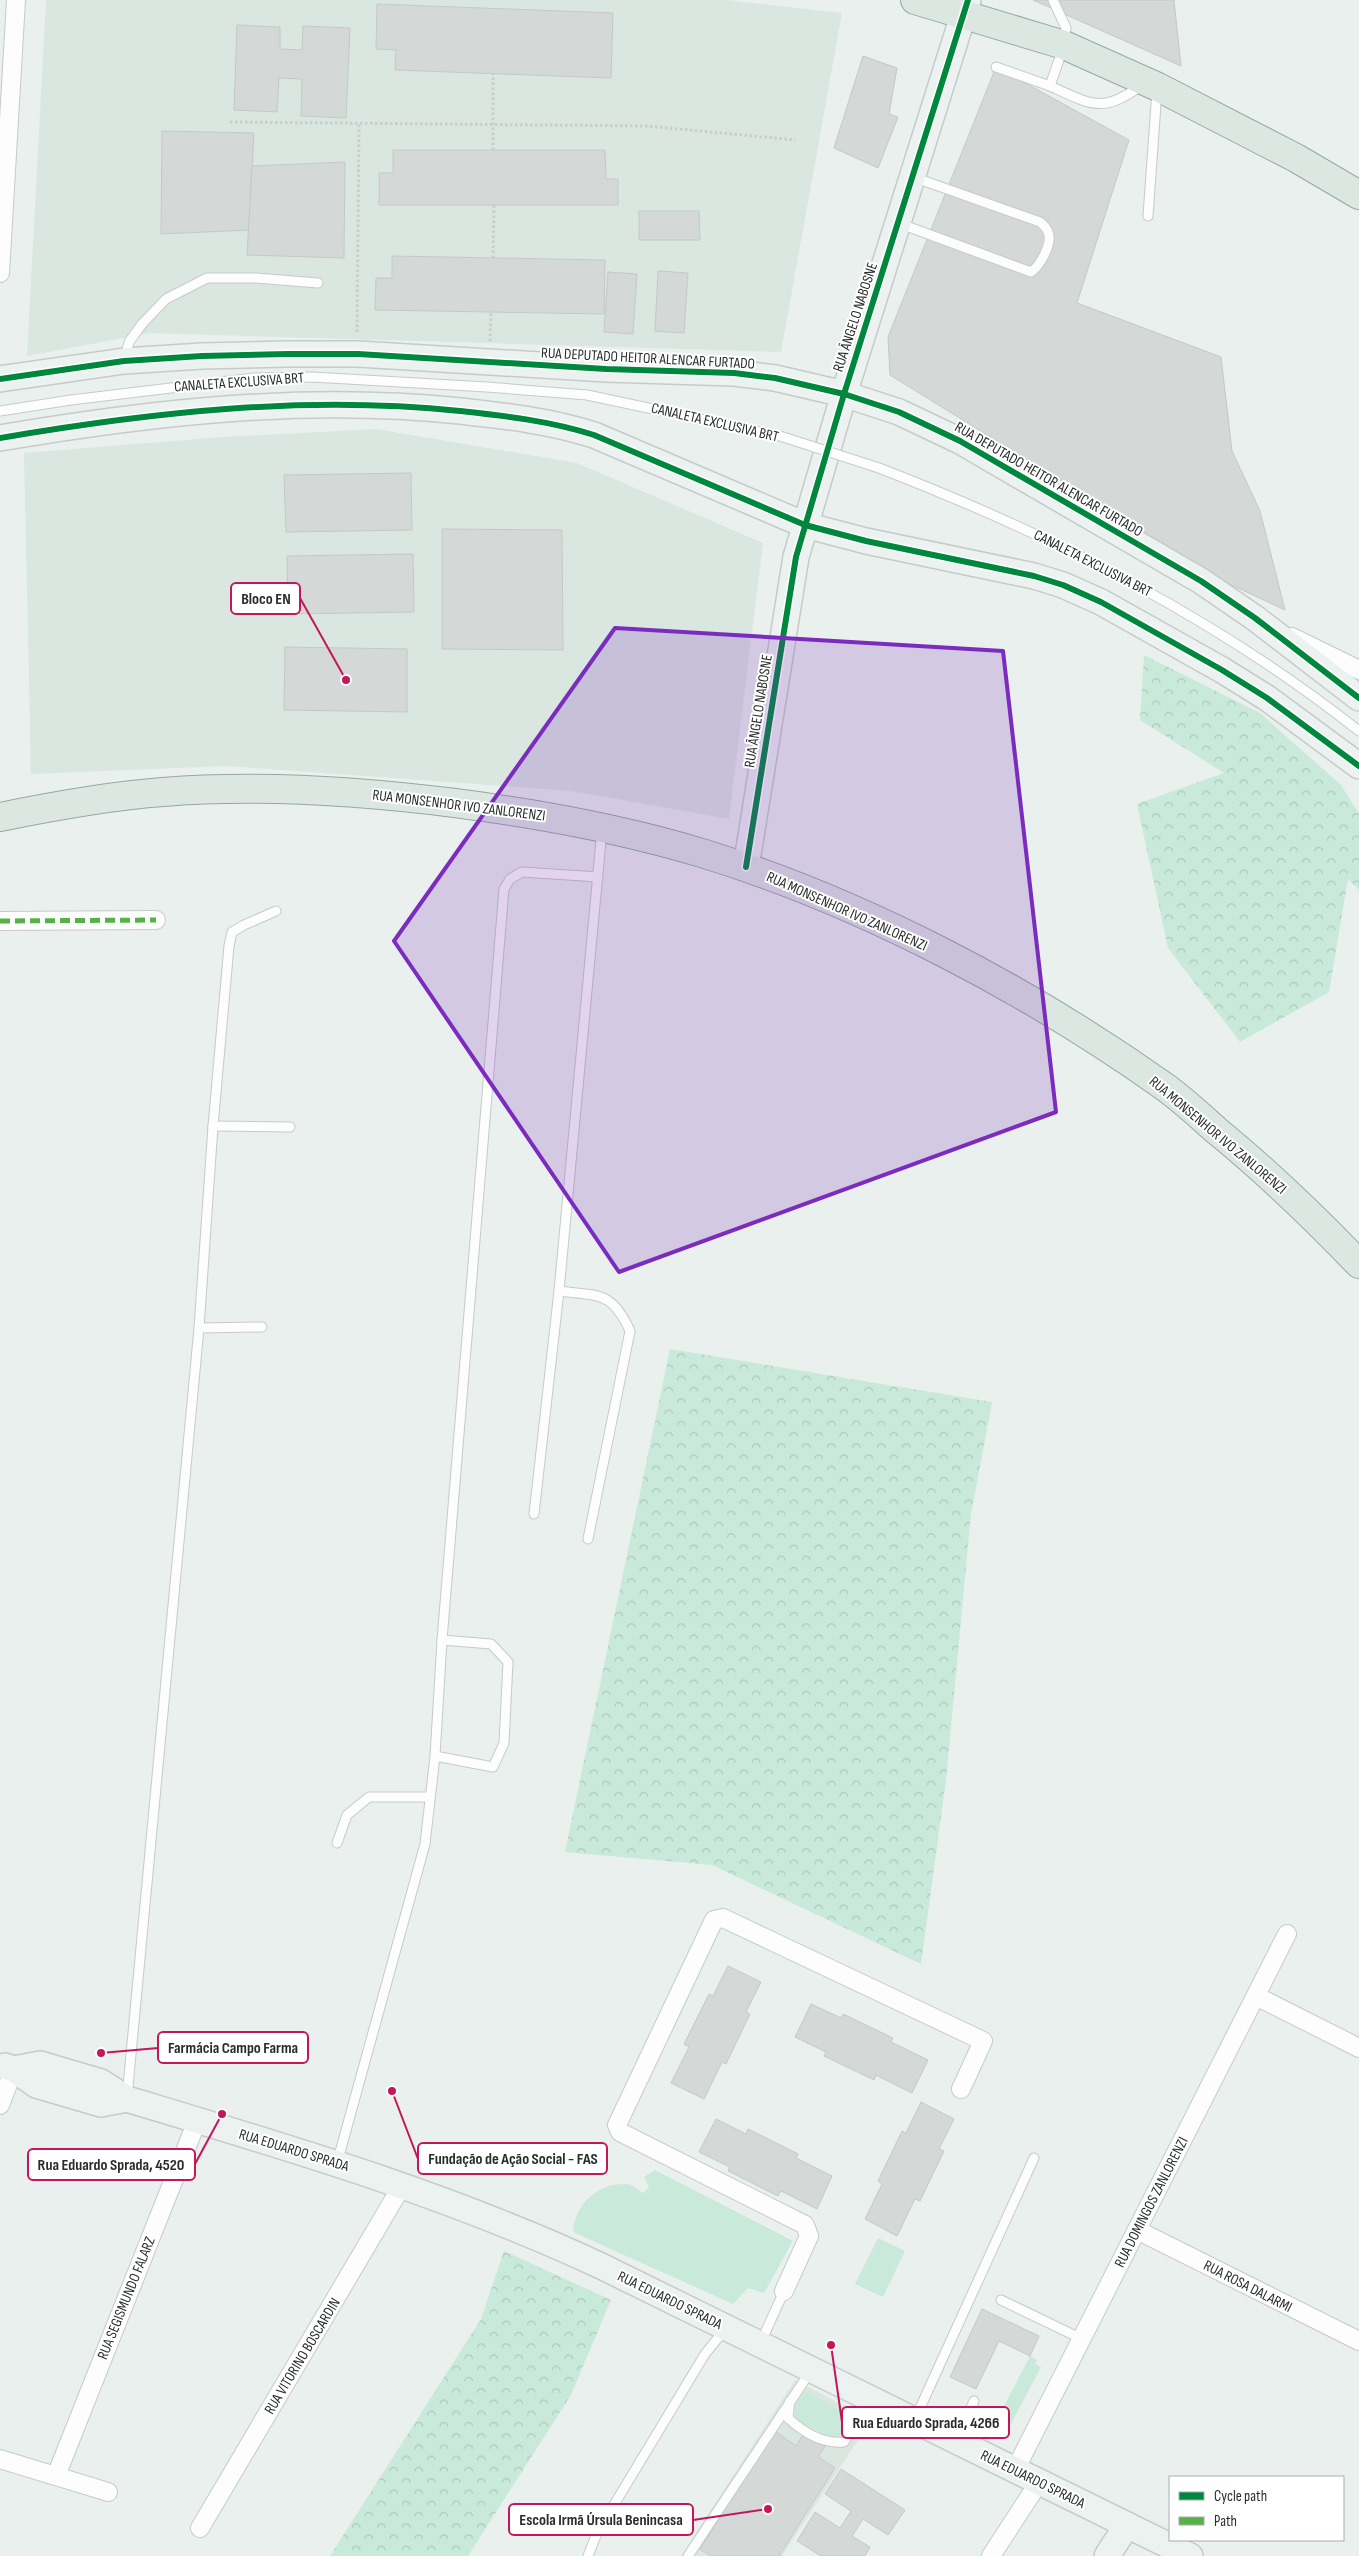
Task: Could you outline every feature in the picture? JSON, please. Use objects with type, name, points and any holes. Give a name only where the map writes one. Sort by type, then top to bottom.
[{"type":"main road","points":[[914,0],[966,7],[1064,45],[1152,85],[1358,190]]},
{"type":"main road","name":"RUA MONSENHOR IVO ZANLORENZI","points":[[0,817],[64,804],[164,792],[286,790],[410,797],[547,815],[603,826],[655,839],[746,868],[843,906],[920,942],[1016,991],[1090,1037],[1168,1090],[1315,1219],[1359,1264]]},
{"type":"street","points":[[0,273],[16,0]]},
{"type":"street","name":"RUA ÂNGELO NABOSNE","points":[[746,868],[789,591],[805,525],[844,394],[966,7]]},
{"type":"street","name":"RUA DEPUTADO HEITOR ALENCAR FURTADO","points":[[0,379],[124,361],[202,356],[358,354],[626,370],[734,373],[775,378],[844,394],[899,412],[960,441],[1180,568],[1255,618],[1359,698]]},
{"type":"street","points":[[0,438],[155,414],[241,406],[354,404],[432,408],[513,417],[564,426],[594,435],[805,525],[866,541],[1034,576],[1063,585],[1101,602],[1222,670],[1267,698],[1359,766]]},
{"type":"street","points":[[1255,618],[1359,670]]},
{"type":"street","points":[[0,921],[156,920]]},
{"type":"street","points":[[784,2291],[809,2236],[805,2224],[620,2132],[617,2125],[714,1920],[723,1918],[983,2041],[960,2089]]},
{"type":"street","name":"RUA DOMINGOS ZANLORENZI","points":[[1015,2470],[1287,1934]]},
{"type":"street","points":[[1256,1996],[1359,2048]]},
{"type":"street","points":[[0,2105],[7,2067]]},
{"type":"street","name":"RUA EDUARDO SPRADA","points":[[7,2067],[36,2085],[101,2104],[127,2099],[403,2184],[553,2244],[1190,2556]]},
{"type":"street","name":"RUA SEGISMUNDO FALARZ","points":[[56,2476],[197,2121]]},
{"type":"street","name":"RUA VITORINO BOSCARDIN","points":[[200,2528],[403,2184]]},
{"type":"street","name":"RUA ROSA DALARMI","points":[[1137,2230],[1359,2341]]},
{"type":"street","points":[[0,2459],[108,2492]]},
{"type":"street","points":[[991,2556],[1039,2482]]},
{"type":"street","points":[[1107,2556],[1127,2525]]},
{"type":"lane","points":[[1050,86],[1064,45],[1066,28],[1053,0]]},
{"type":"lane","points":[[996,67],[1100,106],[1123,99],[1152,85],[1148,216]]},
{"type":"lane","points":[[898,223],[1031,272],[1037,268],[1049,240],[1048,231],[1040,222],[913,177]]},
{"type":"lane","points":[[124,361],[129,342],[142,324],[166,299],[207,278],[256,278],[318,283]]},
{"type":"lane","name":"CANALETA EXCLUSIVA BRT","points":[[0,411],[198,384],[254,378],[312,377],[587,395],[780,436],[880,468],[948,495],[1022,528],[1165,600],[1265,663],[1359,731]]},
{"type":"lane","points":[[534,1514],[559,1291],[603,826]]},
{"type":"lane","points":[[337,2163],[425,1844],[435,1756],[442,1640],[504,889],[510,879],[522,872],[598,876]]},
{"type":"lane","points":[[127,2099],[199,1328],[213,1126],[229,946],[232,932],[276,911]]},
{"type":"lane","points":[[213,1126],[290,1127]]},
{"type":"lane","points":[[559,1291],[603,1297],[621,1310],[630,1331],[588,1539]]},
{"type":"lane","points":[[199,1328],[262,1326]]},
{"type":"lane","points":[[435,1756],[493,1766],[504,1743],[508,1662],[491,1644],[442,1640]]},
{"type":"lane","points":[[337,1842],[347,1815],[369,1797],[430,1797]]},
{"type":"lane","points":[[914,2420],[1034,2158]]},
{"type":"lane","points":[[759,2344],[784,2291]]},
{"type":"lane","points":[[1001,2300],[1082,2339]]},
{"type":"lane","points":[[588,2556],[602,2524],[705,2354],[726,2328]]},
{"type":"lane","points":[[688,2556],[790,2399],[811,2370]]},
{"type":"lane","points":[[790,2399],[788,2418],[802,2430],[831,2443],[844,2442],[873,2400]]},
{"type":"lane","points":[[956,2441],[974,2401]]},
{"type":"path","points":[[493,74],[493,150]]},
{"type":"path","points":[[230,122],[647,126],[795,140]]},
{"type":"path","points":[[357,339],[359,123]]},
{"type":"path","points":[[493,258],[494,205]]},
{"type":"path","points":[[490,343],[491,312]]},
{"type":"highlighted area","points":[[615,628],[1003,651],[1056,1112],[619,1272],[394,941]]},
{"type":"shaded area","points":[[46,0],[727,0],[842,13],[781,352],[150,333],[27,356]]},
{"type":"shaded area","points":[[376,429],[577,463],[763,543],[729,819],[572,791],[227,766],[31,774],[24,453],[223,437]]},
{"type":"shaded area","points":[[795,2380],[871,2420],[782,2556],[681,2556]]},
{"type":"green space","points":[[1144,655],[1260,713],[1341,785],[1359,814],[1359,890],[1348,879],[1329,992],[1240,1042],[1168,948],[1137,804],[1224,773],[1140,720]]},
{"type":"green space","points":[[670,1349],[992,1402],[971,1514],[946,1780],[921,1964],[712,1865],[565,1852]]},
{"type":"green space","points":[[655,2170],[793,2241],[764,2293],[748,2288],[733,2304],[573,2232],[578,2213],[589,2197],[606,2187],[628,2184],[643,2193],[649,2187],[644,2177]]},
{"type":"green space","points":[[878,2238],[905,2251],[883,2297],[855,2284]]},
{"type":"green space","points":[[504,2251],[611,2300],[571,2395],[468,2556],[330,2556],[481,2319]]},
{"type":"green space","points":[[1030,2356],[1037,2360],[1035,2364],[1041,2367],[1011,2424],[1006,2426],[973,2419],[973,2414],[986,2406],[1001,2412]]},
{"type":"green space","points":[[805,2392],[853,2416],[840,2436],[831,2437],[798,2421],[795,2409]]},
{"type":"building","points":[[1033,0],[1174,0],[1181,66]]},
{"type":"building","points":[[377,4],[613,13],[611,78],[395,70],[396,50],[376,49]]},
{"type":"building","points":[[237,25],[280,27],[280,49],[302,50],[303,26],[350,28],[346,118],[301,116],[302,79],[279,78],[277,112],[234,110]]},
{"type":"building","points":[[863,56],[897,68],[889,114],[898,117],[878,168],[834,148]]},
{"type":"building","points":[[996,67],[1129,140],[1077,303],[1221,357],[1232,451],[1260,511],[1285,610],[1176,559],[1081,493],[890,375],[888,337]]},
{"type":"building","points":[[162,131],[254,133],[249,230],[161,234]]},
{"type":"building","points":[[393,150],[605,150],[606,179],[618,179],[618,205],[379,205],[379,173],[393,173]]},
{"type":"building","points":[[345,162],[344,258],[247,255],[252,166]]},
{"type":"building","points":[[639,211],[699,211],[700,240],[639,240]]},
{"type":"building","points":[[392,256],[605,260],[604,314],[375,310],[376,278],[392,278]]},
{"type":"building","points":[[658,271],[688,273],[684,333],[655,331]]},
{"type":"building","points":[[608,272],[637,274],[633,334],[604,332]]},
{"type":"building","points":[[411,473],[412,530],[286,532],[284,475]]},
{"type":"building","points":[[442,529],[562,530],[563,650],[442,649]]},
{"type":"building","points":[[413,554],[414,612],[288,614],[287,556]]},
{"type":"building","points":[[285,647],[407,649],[407,712],[284,710]]},
{"type":"building","points":[[728,1966],[761,1982],[746,2012],[750,2014],[726,2064],[722,2062],[704,2099],[671,2083],[689,2047],[684,2044],[709,1994],[713,1996]]},
{"type":"building","points":[[811,2004],[841,2018],[843,2014],[893,2038],[891,2042],[928,2060],[912,2093],[876,2075],[874,2080],[824,2056],[826,2052],[795,2037]]},
{"type":"building","points":[[921,2102],[954,2119],[939,2149],[944,2151],[920,2201],[915,2199],[897,2236],[865,2219],[882,2184],[878,2181],[902,2131],[906,2133]]},
{"type":"building","points":[[716,2119],[746,2134],[748,2129],[798,2154],[796,2158],[832,2176],[817,2209],[781,2191],[778,2196],[728,2171],[730,2167],[699,2152]]},
{"type":"building","points":[[982,2309],[1039,2336],[1030,2356],[999,2341],[976,2389],[950,2377]]},
{"type":"building","points":[[775,2431],[796,2446],[803,2435],[815,2438],[825,2446],[818,2457],[835,2468],[779,2556],[711,2556],[700,2549]]},
{"type":"building","points":[[841,2469],[905,2510],[888,2535],[863,2519],[852,2536],[870,2547],[865,2556],[821,2556],[797,2541],[815,2512],[840,2528],[851,2511],[825,2494]]},
{"type":"marked path","points":[[0,921],[156,920]]},
{"type":"cycle path","points":[[746,867],[796,557],[844,394],[968,0]]},
{"type":"cycle path","points":[[0,379],[124,361],[202,356],[358,354],[606,369],[734,373],[775,378],[844,394],[899,412],[960,441],[1201,581],[1255,618],[1359,698]]},
{"type":"cycle path","points":[[0,438],[172,414],[287,406],[344,405],[460,411],[561,426],[594,435],[805,525],[866,541],[1034,576],[1063,585],[1101,602],[1222,670],[1267,698],[1359,766]]},
{"type":"place","name":"Bloco EN","points":[[346,680]]},
{"type":"place","name":"Farmácia Campo Farma","points":[[101,2053]]},
{"type":"place","name":"Fundação de Ação Social - FAS","points":[[392,2091]]},
{"type":"place","name":"Rua Eduardo Sprada, 4520","points":[[222,2114]]},
{"type":"place","name":"Rua Eduardo Sprada, 4266","points":[[831,2345]]},
{"type":"place","name":"Escola Irmã Úrsula Benincasa","points":[[768,2509]]}]
